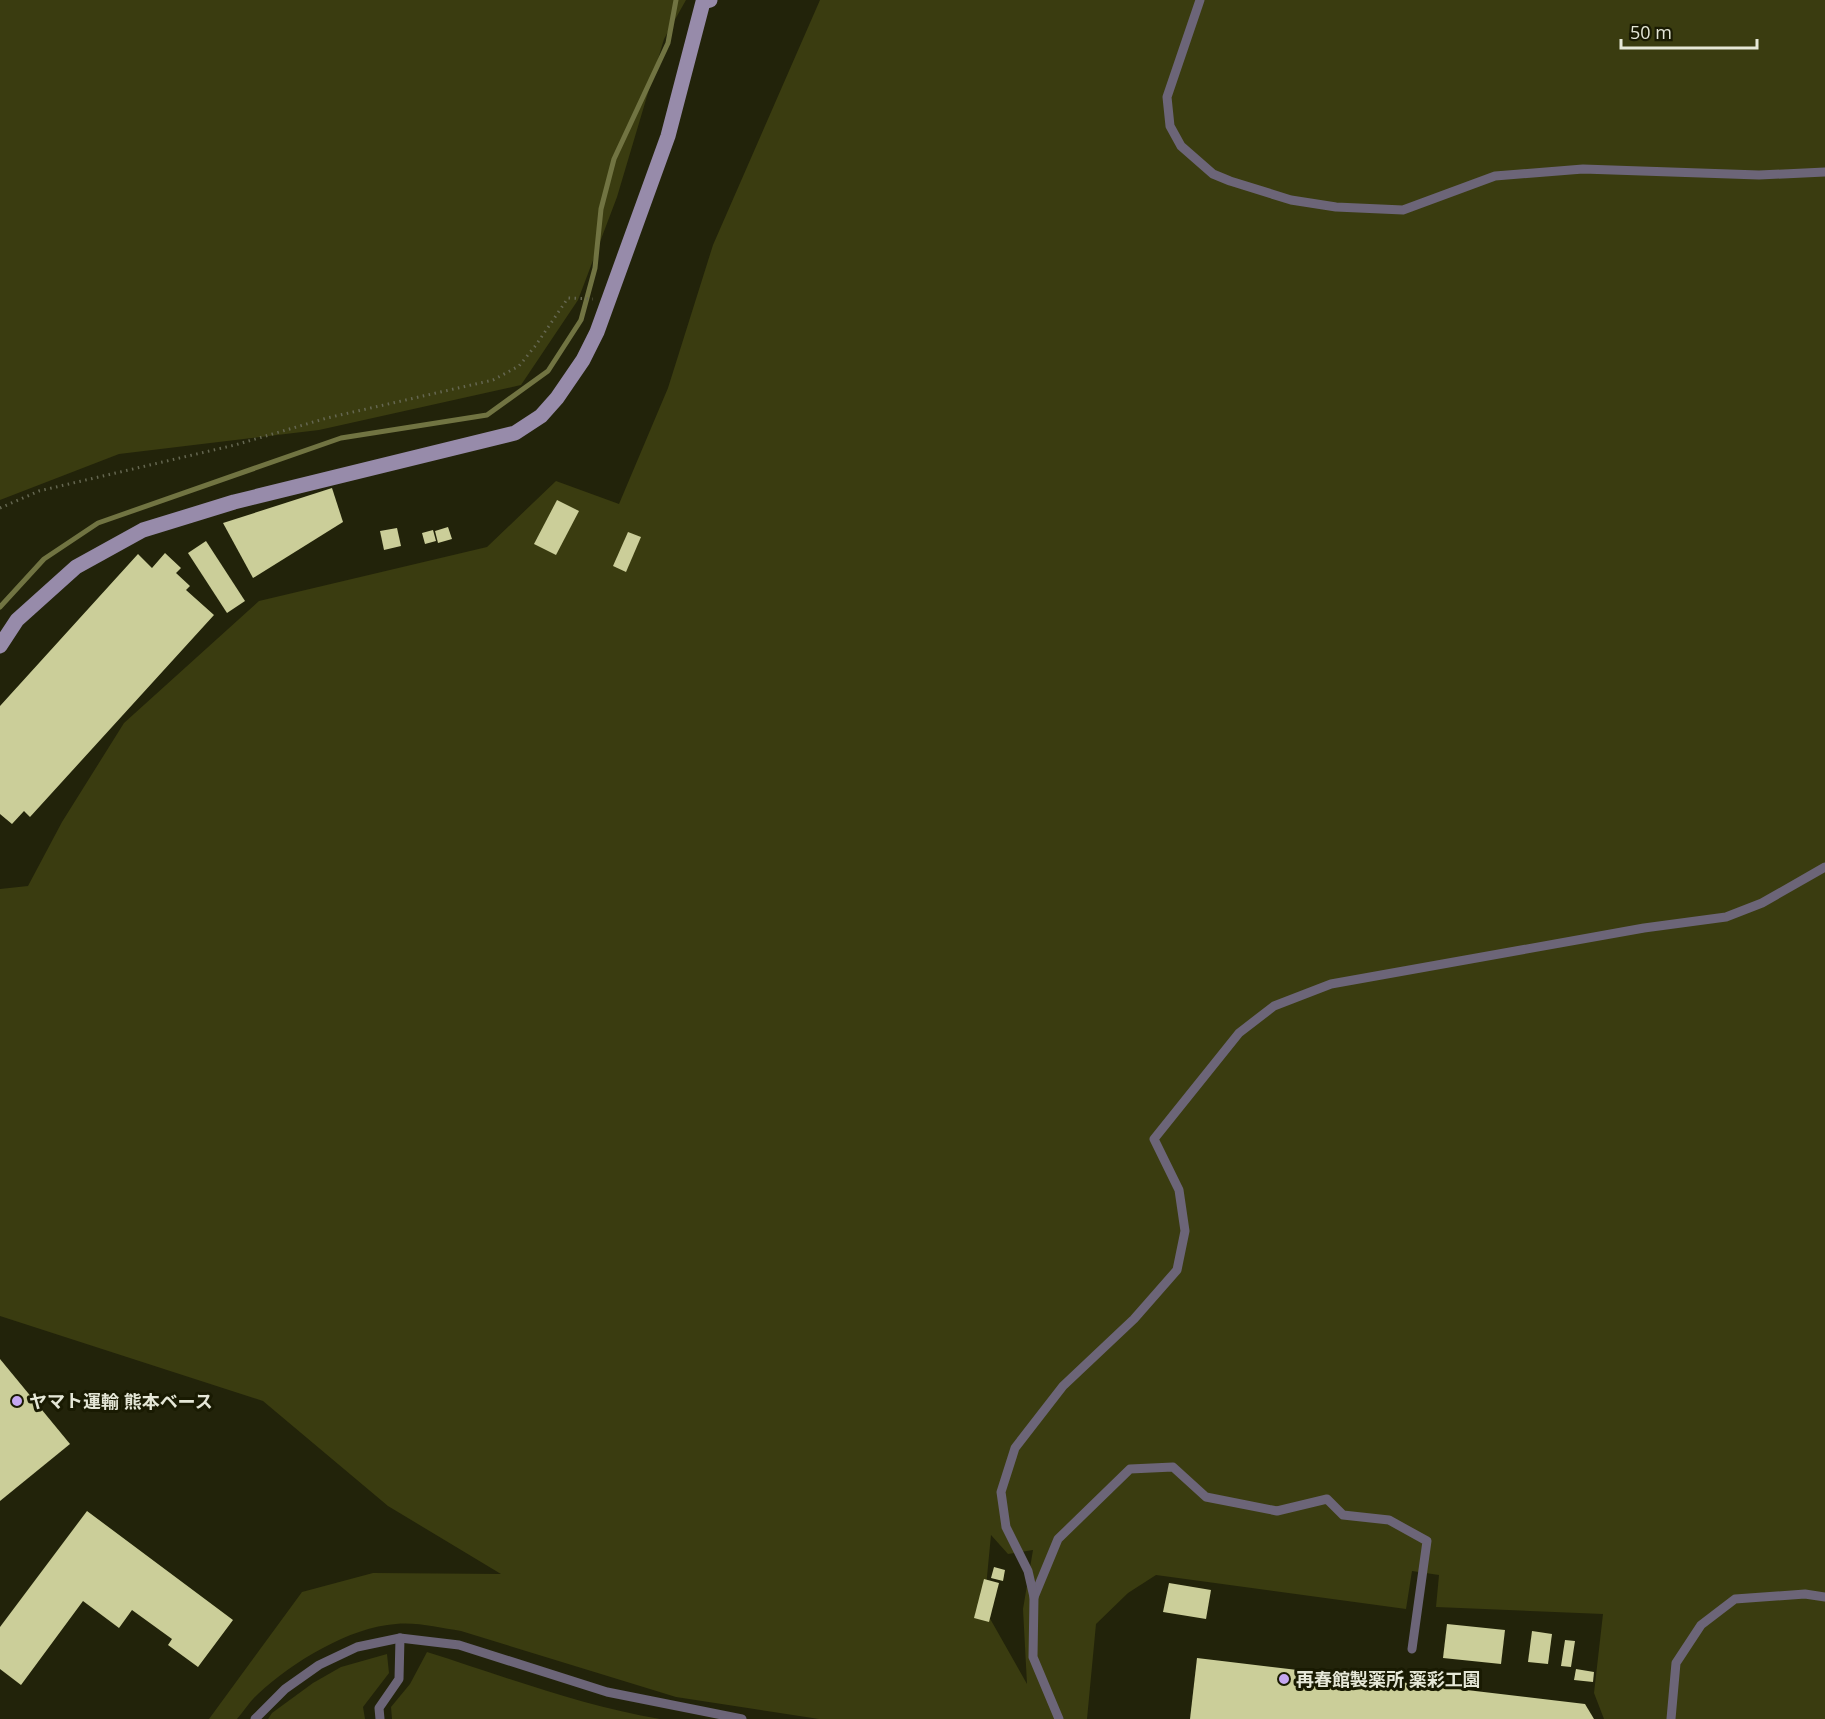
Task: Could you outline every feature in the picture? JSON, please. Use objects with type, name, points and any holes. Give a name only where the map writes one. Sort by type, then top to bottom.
[{"type":"street","points":[[0,646],[17,621],[76,567],[143,530],[234,502],[515,433],[541,416],[583,360],[597,332],[669,136],[703,2],[710,0]]},
{"type":"lane","points":[[1200,0],[1167,97],[1170,126],[1181,146],[1213,174],[1291,200],[1336,207],[1403,210],[1495,176],[1583,169],[1759,176],[1825,172]]},
{"type":"lane","points":[[1059,1719],[1033,1657],[1034,1597],[1028,1570],[1006,1527],[1001,1492],[1015,1448],[1063,1386],[1134,1319],[1177,1270],[1185,1231],[1179,1190],[1154,1139],[1239,1033],[1274,1006],[1330,984],[1632,930],[1726,916],[1762,903],[1825,867]]},
{"type":"lane","points":[[1034,1597],[1058,1539],[1130,1469],[1173,1467],[1206,1497],[1277,1511],[1327,1499],[1343,1515],[1389,1520],[1427,1541],[1412,1649]]},
{"type":"lane","points":[[1671,1719],[1676,1663],[1701,1624],[1735,1599],[1805,1594],[1825,1597]]},
{"type":"lane","points":[[380,1719],[379,1708],[399,1679],[400,1638]]},
{"type":"lane","points":[[255,1719],[285,1689],[319,1665],[357,1647],[400,1638],[459,1645],[607,1692],[742,1719]]},
{"type":"path","points":[[0,508],[39,491],[235,445],[327,418],[493,380],[519,366],[568,298],[596,299]]},
{"type":"shaded area","points":[[0,0],[686,0],[664,39],[617,197],[578,300],[521,385],[319,430],[119,454],[0,500]]},
{"type":"shaded area","points":[[820,0],[1825,0],[1825,1719],[1604,1719],[1594,1693],[1603,1614],[1436,1607],[1439,1575],[1412,1571],[1406,1609],[1156,1575],[1128,1593],[1096,1624],[1087,1719],[819,1719],[676,1697],[461,1631],[396,1624],[360,1632],[322,1648],[272,1682],[255,1697],[237,1719],[209,1719],[302,1592],[373,1573],[501,1574],[388,1506],[263,1401],[0,1316],[0,889],[28,886],[62,822],[124,723],[259,601],[487,547],[556,481],[619,504],[668,388],[713,245]],"holes":[[[991,1535],[1008,1554],[1033,1550],[1023,1609],[1027,1684],[984,1608]]]},
{"type":"shaded area","points":[[427,1652],[572,1698],[660,1719],[392,1719],[391,1707],[410,1684]]},
{"type":"shaded area","points":[[387,1654],[389,1673],[363,1707],[365,1719],[268,1719],[272,1713],[313,1683],[341,1667]]},
{"type":"building","points":[[332,488],[343,522],[253,578],[223,523]]},
{"type":"building","points":[[557,500],[579,511],[556,555],[534,544]]},
{"type":"building","points":[[448,527],[452,539],[438,543],[435,531]]},
{"type":"building","points":[[397,528],[401,546],[384,550],[380,531]]},
{"type":"building","points":[[433,530],[436,541],[425,544],[422,533]]},
{"type":"building","points":[[628,532],[641,537],[626,572],[613,566]]},
{"type":"building","points":[[206,541],[245,601],[227,613],[188,553]]},
{"type":"building","points":[[165,553],[181,568],[176,573],[190,586],[186,590],[214,615],[30,817],[24,811],[12,824],[0,814],[0,706],[138,554],[152,568]]},
{"type":"building","name":"ヤマト運輸 熊本ベース","points":[[0,1359],[70,1444],[0,1501]]},
{"type":"building","points":[[87,1511],[233,1620],[198,1667],[168,1645],[172,1639],[132,1610],[119,1628],[83,1601],[21,1685],[0,1669],[0,1627]]},
{"type":"building","points":[[994,1567],[1005,1570],[1003,1581],[991,1578]]},
{"type":"building","points":[[984,1579],[999,1583],[989,1622],[974,1618]]},
{"type":"building","points":[[1169,1583],[1211,1590],[1206,1619],[1163,1612]]},
{"type":"building","points":[[1447,1624],[1505,1630],[1501,1664],[1443,1658]]},
{"type":"building","points":[[1532,1631],[1552,1634],[1548,1664],[1528,1662]]},
{"type":"building","points":[[1565,1640],[1575,1641],[1571,1667],[1561,1666]]},
{"type":"building","name":"再春館製薬所 薬彩工園","points":[[1197,1658],[1585,1704],[1594,1719],[1190,1719]]},
{"type":"building","points":[[1576,1669],[1594,1672],[1593,1682],[1574,1680]]},
{"type":"waterway","points":[[0,607],[44,559],[98,523],[341,438],[487,415],[548,371],[581,320],[595,268],[601,209],[614,159],[668,43],[676,0]]},
{"type":"place","name":"ヤマト運輸 熊本ベース","points":[[17,1401]]},
{"type":"place","name":"再春館製薬所 薬彩工園","points":[[1284,1679]]}]
